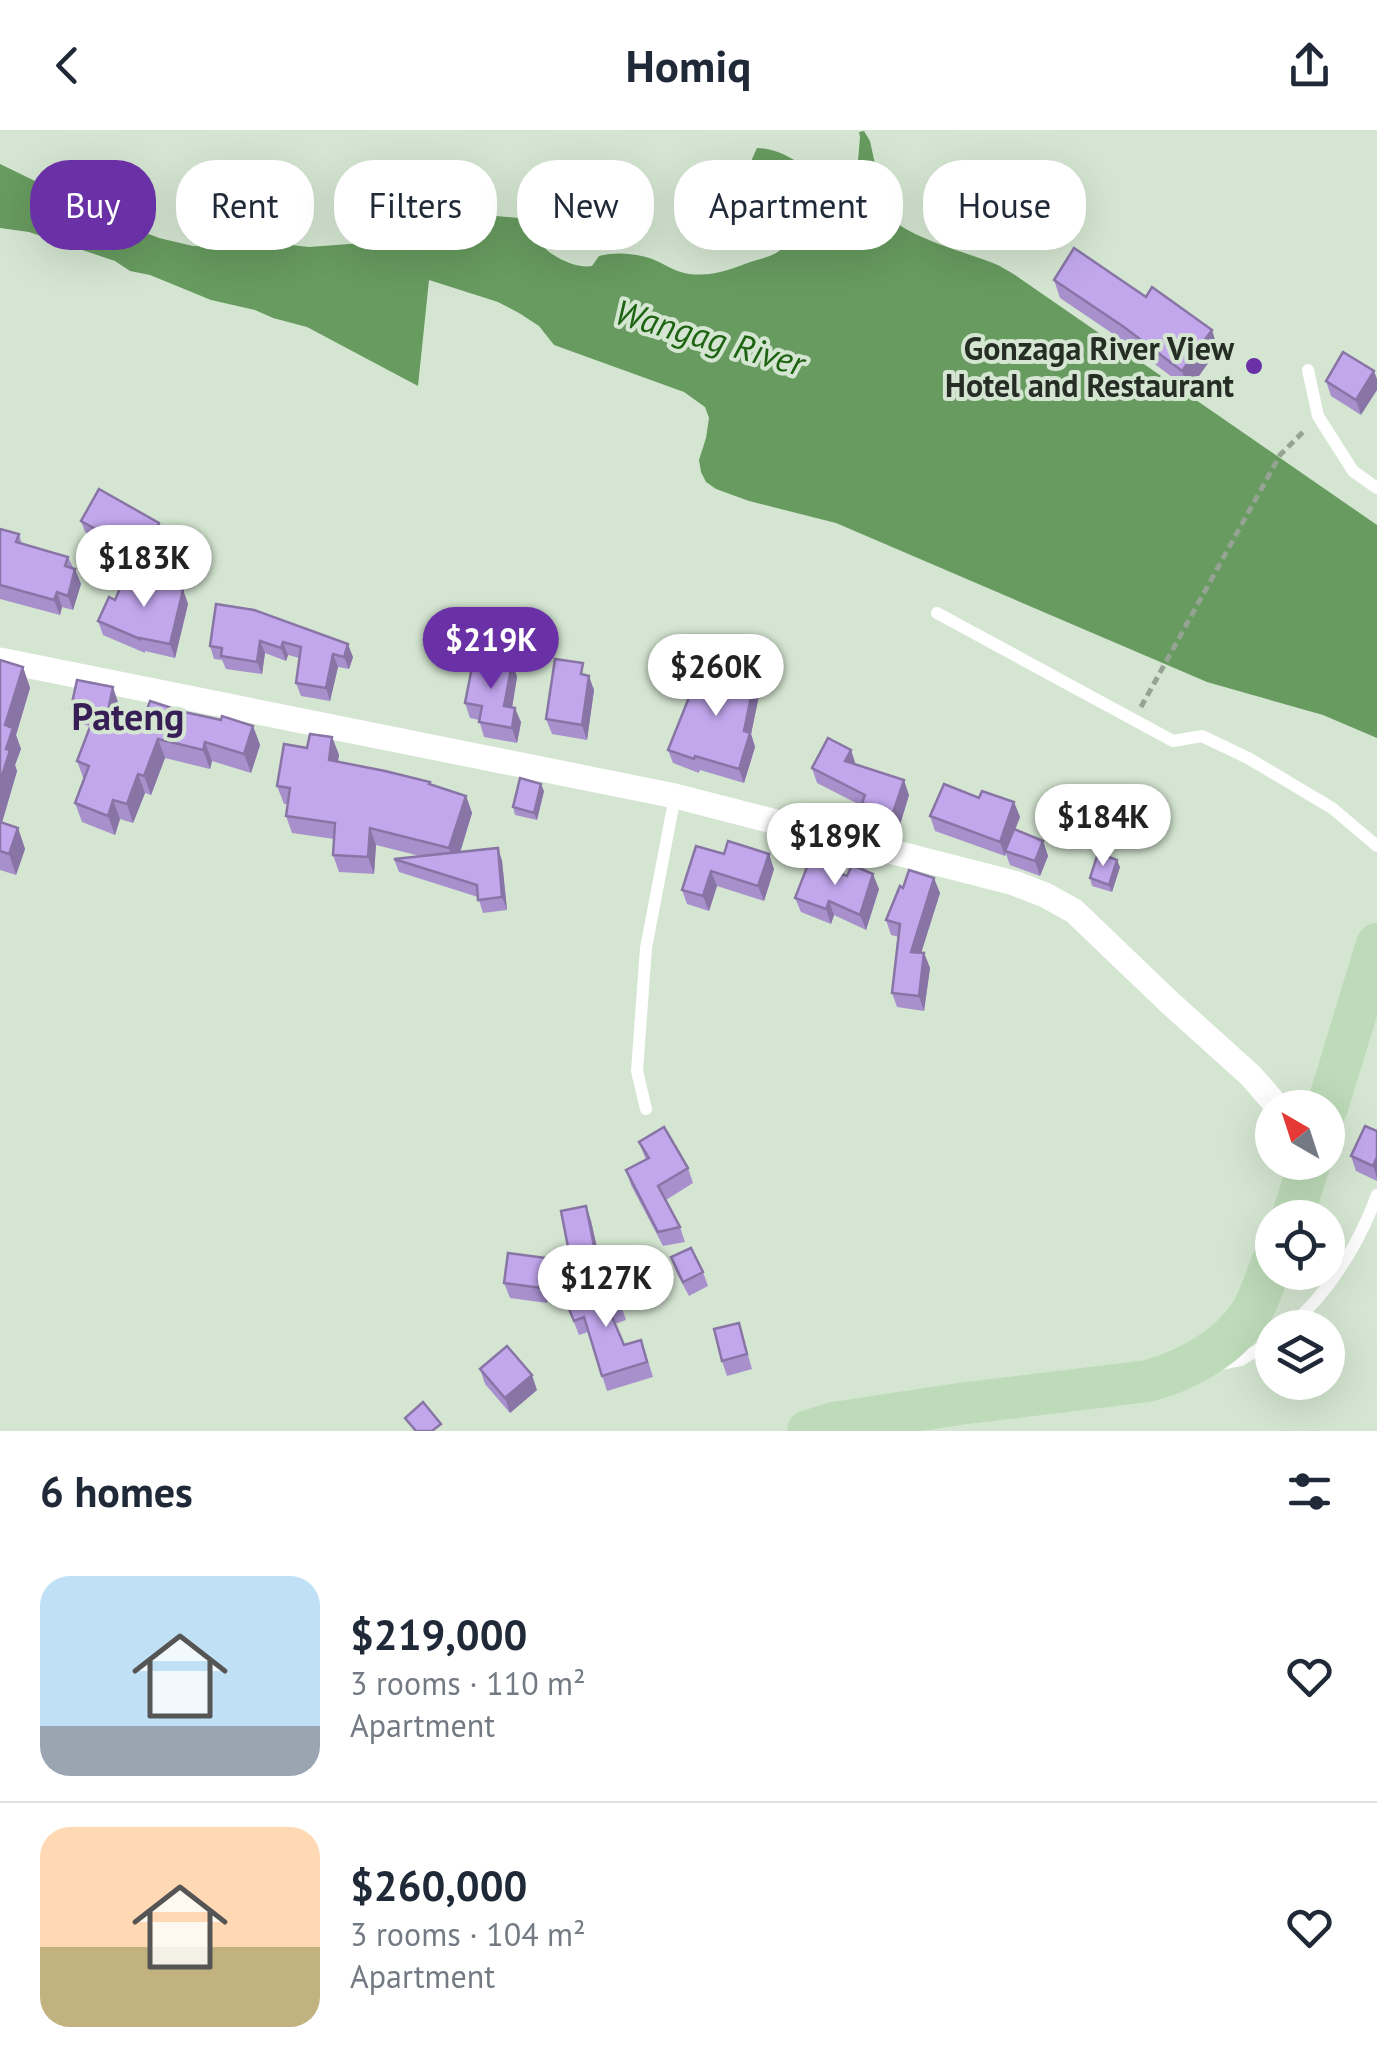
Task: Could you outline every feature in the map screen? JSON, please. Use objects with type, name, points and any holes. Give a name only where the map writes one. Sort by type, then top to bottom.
[{"type":"main road","points":[[1332,1090],[1372,960]]},
{"type":"main road","points":[[808,1431],[834,1423],[1148,1381],[1174,1374],[1206,1356],[1230,1336],[1251,1313],[1260,1290]]},
{"type":"street","points":[[0,660],[675,796],[1014,883],[1045,894],[1074,911],[1263,1090]]},
{"type":"lane","points":[[1308,370],[1318,416],[1353,471],[1377,488]]},
{"type":"lane","points":[[937,613],[1173,741],[1202,736],[1248,758],[1332,808],[1377,846]]},
{"type":"lane","points":[[646,1109],[637,1071],[646,948],[675,796]]},
{"type":"lane","points":[[1306,1310],[1325,1291],[1366,1224],[1377,1195]]},
{"type":"lane","points":[[1185,1368],[1240,1360],[1255,1351]]},
{"type":"path","points":[[1149,693],[1280,455],[1318,416]]},
{"type":"water","points":[[864,131],[870,141],[874,160],[858,160],[859,132]]},
{"type":"water","points":[[757,148],[794,160],[752,160]]},
{"type":"water","points":[[0,164],[30,179],[30,232],[0,228]]},
{"type":"water","name":"Wangag River","points":[[497,216],[517,218],[517,250],[547,250],[572,264],[586,266],[592,266],[599,256],[628,254],[699,275],[780,250],[903,250],[903,227],[923,238],[923,250],[956,250],[993,263],[1377,525],[1377,738],[1323,715],[1207,682],[836,523],[716,489],[706,482],[699,460],[709,418],[705,407],[684,392],[554,345],[539,326],[498,302],[429,280],[418,386],[307,327],[211,300],[82,250],[156,250],[156,237],[176,242],[176,250],[314,250],[314,247],[334,245],[334,250],[497,250]]},
{"type":"building","points":[[1073,250],[1077,250],[1146,297],[1152,287],[1212,330],[1182,371],[1054,280]]},
{"type":"building","points":[[1343,352],[1374,371],[1356,400],[1326,381]]},
{"type":"building","points":[[99,489],[159,523],[147,557],[81,521]]},
{"type":"building","points":[[0,529],[19,534],[16,542],[68,557],[65,566],[75,569],[68,596],[57,592],[54,600],[0,585]]},
{"type":"building","points":[[126,574],[183,590],[170,644],[140,639],[98,621],[109,597],[115,600]]},
{"type":"building","points":[[216,604],[254,610],[348,644],[344,657],[333,654],[326,688],[296,683],[301,647],[283,642],[281,648],[260,641],[257,662],[221,656],[222,648],[210,646]]},
{"type":"building","points":[[484,658],[512,663],[504,706],[515,708],[512,728],[479,722],[482,706],[465,703],[473,662],[483,664]]},
{"type":"building","points":[[555,659],[583,663],[581,674],[589,676],[582,725],[546,719]]},
{"type":"building","points":[[0,660],[23,667],[5,725],[13,728],[0,782]]},
{"type":"building","points":[[733,668],[756,673],[744,731],[750,733],[739,769],[668,750],[696,671],[730,681]]},
{"type":"building","points":[[77,680],[113,687],[107,715],[71,708]]},
{"type":"building","points":[[150,701],[253,726],[244,754],[205,742],[203,750],[158,739],[144,776],[138,774],[127,804],[113,800],[108,816],[75,803],[89,766],[77,761],[96,711],[141,727]]},
{"type":"building","points":[[310,734],[332,737],[329,760],[430,782],[466,796],[449,848],[370,828],[368,857],[333,855],[335,823],[286,816],[290,788],[277,786],[284,744],[307,748]]},
{"type":"building","points":[[828,738],[851,750],[845,761],[904,780],[893,813],[862,803],[865,795],[812,768]]},
{"type":"building","points":[[520,778],[541,784],[534,813],[513,807]]},
{"type":"building","points":[[944,784],[979,798],[982,791],[1014,802],[1000,842],[930,816]]},
{"type":"building","points":[[0,822],[18,828],[9,854],[0,851]]},
{"type":"building","points":[[1014,829],[1043,841],[1035,861],[1005,851]]},
{"type":"building","points":[[728,841],[769,854],[758,886],[711,871],[703,896],[682,890],[696,846],[724,854]]},
{"type":"building","points":[[498,848],[502,897],[478,900],[477,885],[394,859]]},
{"type":"building","points":[[1098,853],[1117,860],[1109,885],[1090,878]]},
{"type":"building","points":[[809,862],[847,876],[852,865],[873,874],[860,915],[829,901],[826,909],[795,898]]},
{"type":"building","points":[[909,870],[934,878],[911,952],[924,953],[919,996],[892,993],[900,924],[886,920]]},
{"type":"building","points":[[1365,1126],[1377,1131],[1373,1166],[1351,1156]]},
{"type":"building","points":[[664,1127],[688,1168],[658,1186],[680,1227],[658,1232],[626,1170],[649,1158],[639,1142]]},
{"type":"building","points":[[586,1206],[594,1246],[569,1252],[561,1211]]},
{"type":"building","points":[[691,1248],[703,1272],[683,1282],[671,1257]]},
{"type":"building","points":[[508,1253],[546,1258],[542,1288],[504,1283]]},
{"type":"building","points":[[611,1282],[621,1305],[609,1310],[624,1345],[641,1340],[647,1362],[602,1376],[584,1317],[574,1321],[566,1302]]},
{"type":"building","points":[[739,1323],[747,1354],[722,1361],[714,1329]]},
{"type":"building","points":[[507,1346],[532,1375],[505,1398],[480,1369]]},
{"type":"building","points":[[423,1402],[441,1424],[432,1431],[416,1431],[405,1418]]},
{"type":"place","name":"Gonzaga River View Hotel and Restaurant","points":[[1254,366]]},
{"type":"district","name":"Pateng","points":[[128,715]]}]
